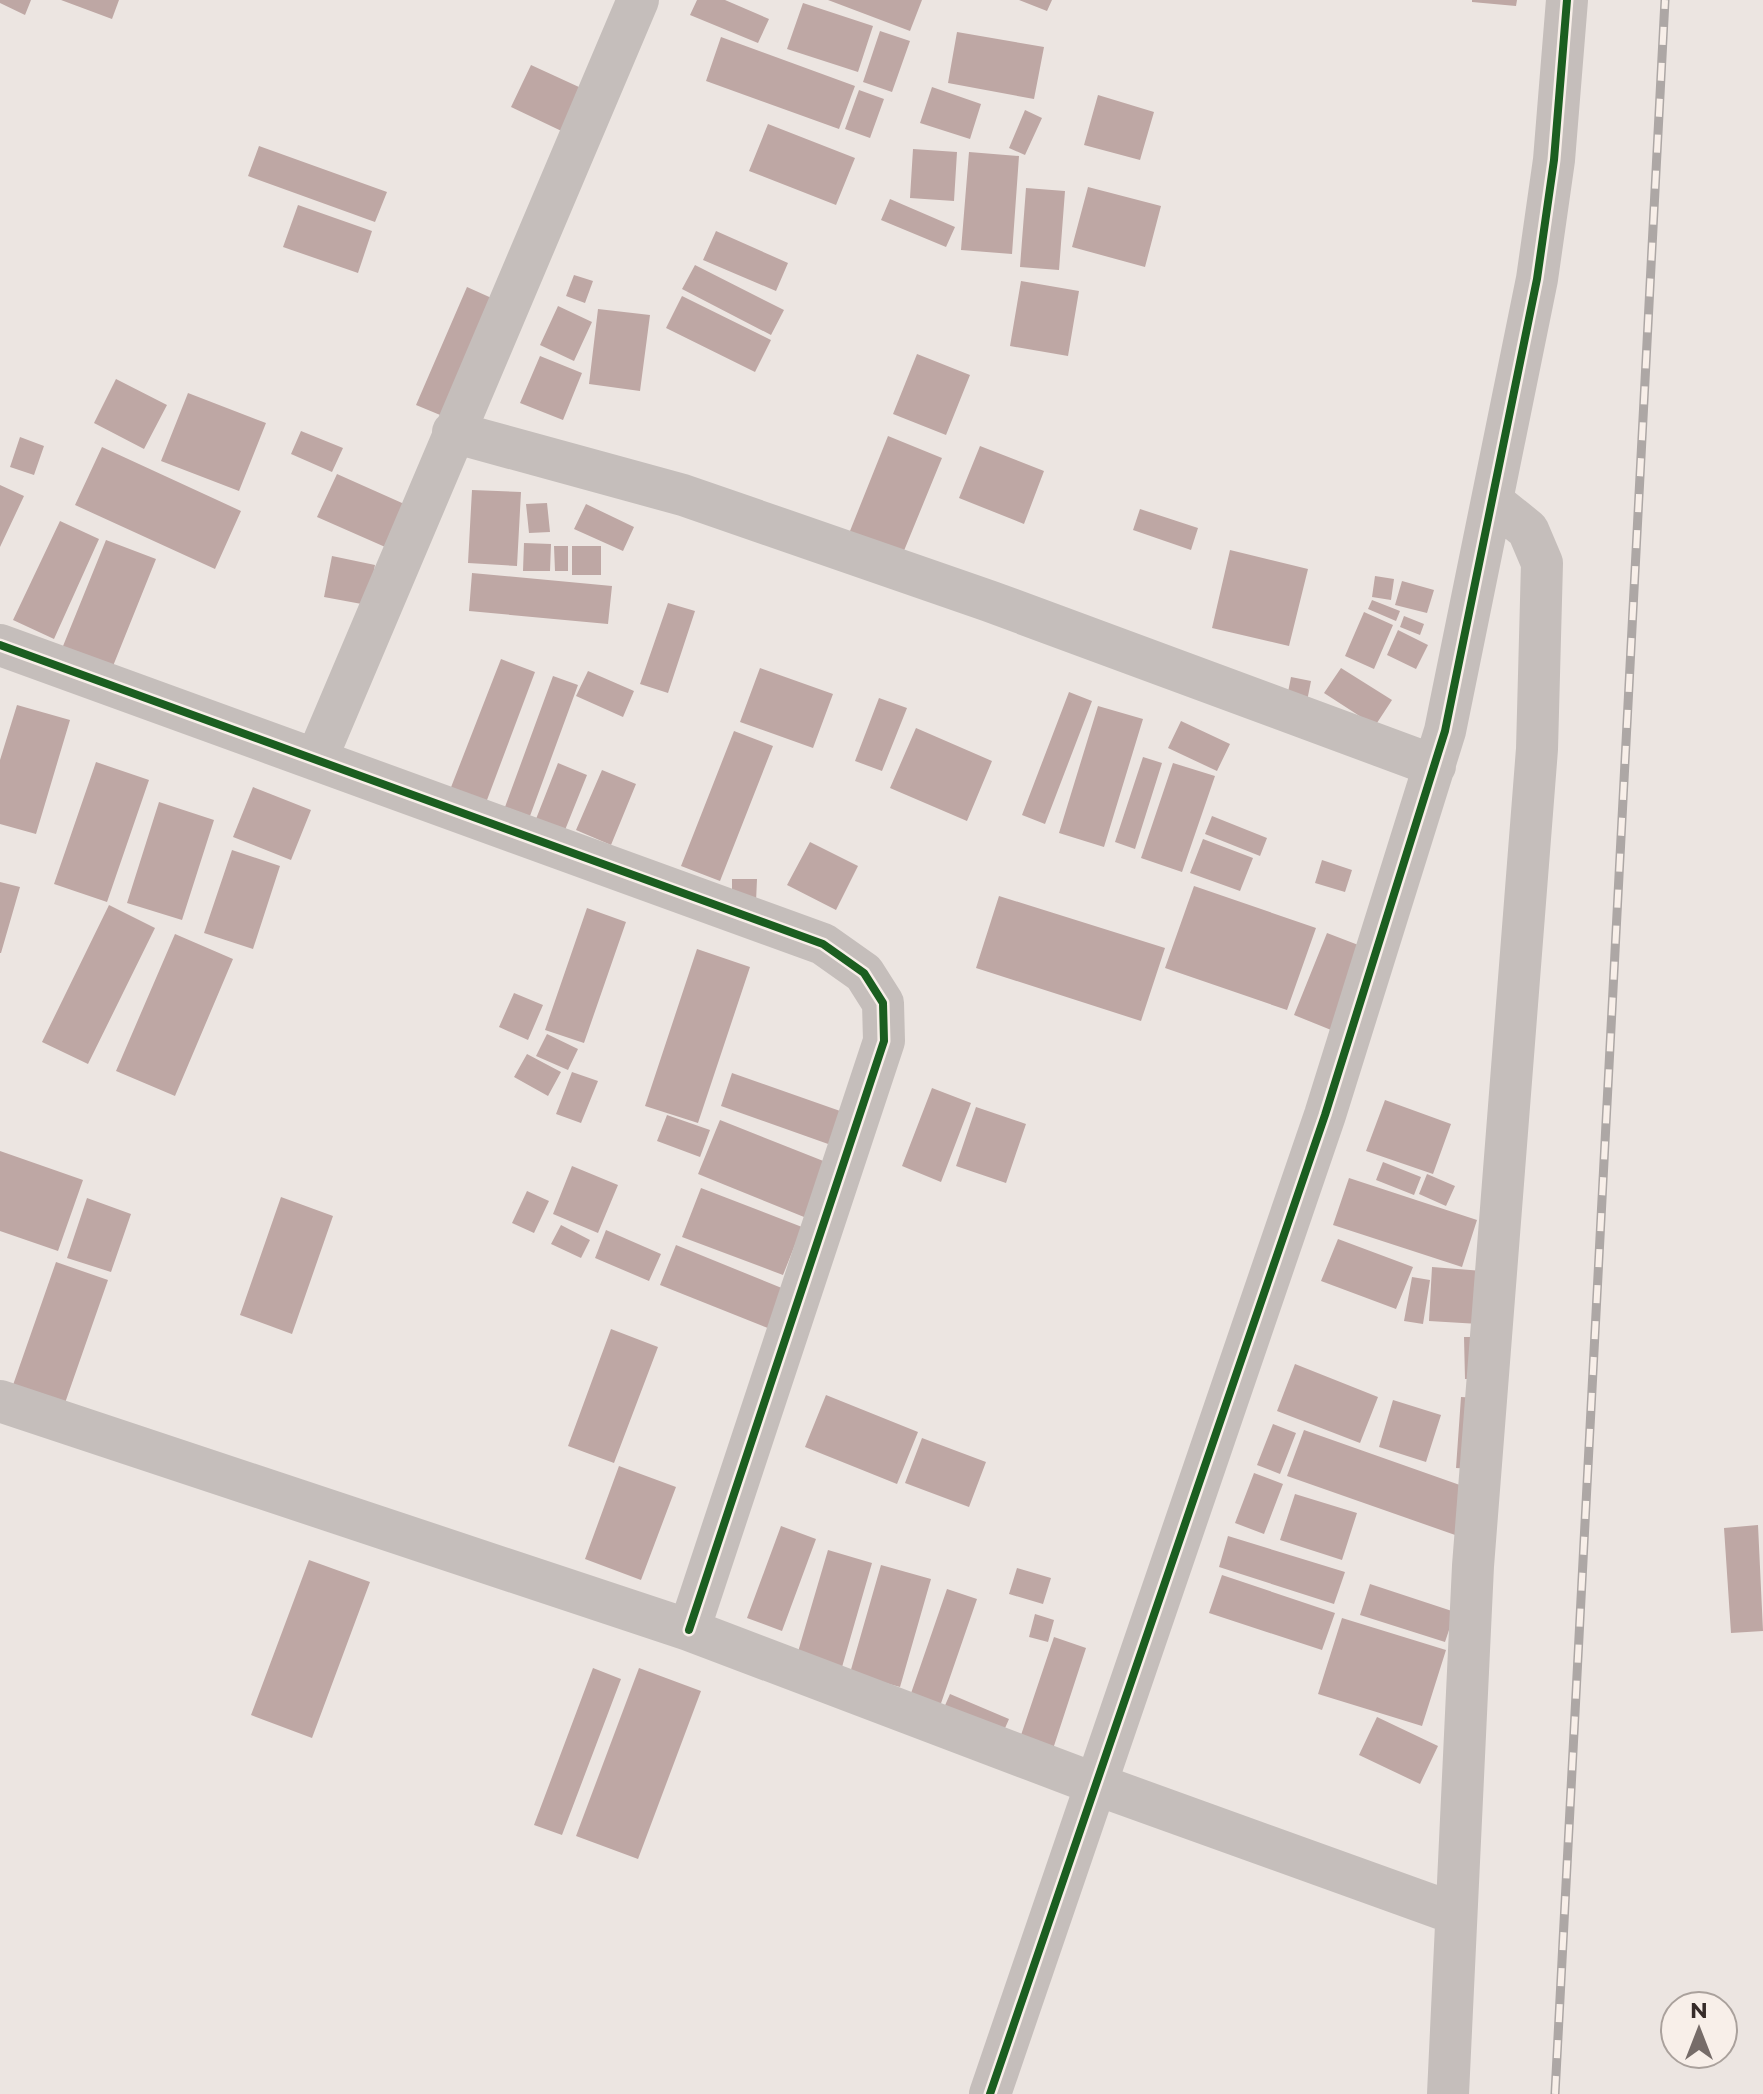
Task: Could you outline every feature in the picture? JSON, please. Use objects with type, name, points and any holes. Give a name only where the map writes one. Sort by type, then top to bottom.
[{"type":"street","points":[[316,760],[638,0]]},
{"type":"street","points":[[990,2094],[1325,1115],[1445,731],[1537,279],[1554,160],[1567,0]]},
{"type":"street","points":[[453,432],[683,495],[989,601],[1435,766]]},
{"type":"street","points":[[1448,2094],[1473,1566],[1537,749],[1539,687],[1542,563],[1528,530],[1492,501]]},
{"type":"street","points":[[0,645],[823,944],[864,973],[883,1003],[884,1041],[689,1630]]},
{"type":"street","points":[[0,1401],[689,1630],[1098,1785],[1456,1914]]},
{"type":"building","points":[[0,0],[31,0],[25,15],[0,3]]},
{"type":"building","points":[[61,0],[119,0],[112,19]]},
{"type":"building","points":[[697,0],[725,0],[769,19],[758,43],[690,15]]},
{"type":"building","points":[[828,0],[922,0],[910,31]]},
{"type":"building","points":[[1019,0],[1052,0],[1047,11]]},
{"type":"building","points":[[1472,0],[1517,0],[1516,6]]},
{"type":"building","points":[[803,3],[873,26],[858,72],[787,49]]},
{"type":"building","points":[[880,31],[910,41],[892,92],[863,82]]},
{"type":"building","points":[[957,32],[1044,47],[1034,99],[948,83]]},
{"type":"building","points":[[721,37],[855,86],[839,129],[706,81]]},
{"type":"building","points":[[531,65],[592,93],[572,136],[511,107]]},
{"type":"building","points":[[932,87],[981,104],[970,139],[920,123]]},
{"type":"building","points":[[859,90],[884,99],[870,138],[845,129]]},
{"type":"building","points":[[1098,95],[1154,112],[1140,160],[1084,145]]},
{"type":"building","points":[[1025,110],[1042,118],[1025,155],[1009,148]]},
{"type":"building","points":[[768,124],[855,158],[836,205],[749,171]]},
{"type":"building","points":[[259,146],[387,192],[375,222],[248,176]]},
{"type":"building","points":[[913,149],[957,152],[954,201],[910,198]]},
{"type":"building","points":[[969,152],[1019,156],[1012,254],[961,250]]},
{"type":"building","points":[[1088,187],[1161,206],[1145,267],[1072,247]]},
{"type":"building","points":[[1026,188],[1065,191],[1059,270],[1020,267]]},
{"type":"building","points":[[890,199],[955,227],[946,247],[881,220]]},
{"type":"building","points":[[298,205],[372,231],[358,273],[283,247]]},
{"type":"building","points":[[716,231],[788,263],[776,291],[703,260]]},
{"type":"building","points":[[695,265],[784,310],[771,335],[682,289]]},
{"type":"building","points":[[574,275],[593,281],[585,303],[566,296]]},
{"type":"building","points":[[1021,281],[1079,291],[1068,356],[1010,346]]},
{"type":"building","points":[[467,287],[496,300],[445,417],[416,405]]},
{"type":"building","points":[[682,296],[771,340],[755,372],[666,328]]},
{"type":"building","points":[[558,306],[592,322],[574,361],[540,345]]},
{"type":"building","points":[[598,309],[650,315],[640,391],[589,384]]},
{"type":"building","points":[[917,354],[970,375],[946,435],[893,414]]},
{"type":"building","points":[[540,356],[582,373],[563,420],[520,403]]},
{"type":"building","points":[[116,379],[167,405],[144,449],[94,423]]},
{"type":"building","points":[[188,393],[266,423],[239,491],[161,461]]},
{"type":"building","points":[[301,431],[343,448],[332,472],[291,454]]},
{"type":"building","points":[[888,436],[942,458],[901,558],[848,536]]},
{"type":"building","points":[[20,437],[44,446],[34,475],[10,467]]},
{"type":"building","points":[[980,446],[1044,471],[1024,524],[959,498]]},
{"type":"building","points":[[102,447],[241,511],[215,569],[75,505]]},
{"type":"building","points":[[337,474],[411,507],[392,550],[317,517]]},
{"type":"building","points":[[0,485],[24,496],[0,547]]},
{"type":"building","points":[[472,490],[521,492],[517,566],[468,563]]},
{"type":"building","points":[[547,503],[550,532],[529,533],[526,504]]},
{"type":"building","points":[[586,504],[634,527],[623,551],[574,529]]},
{"type":"building","points":[[1140,509],[1198,528],[1191,550],[1133,530]]},
{"type":"building","points":[[60,521],[99,539],[54,639],[13,620]]},
{"type":"building","points":[[106,540],[156,559],[111,671],[61,651]]},
{"type":"building","points":[[524,543],[551,544],[550,571],[523,571]]},
{"type":"building","points":[[554,546],[568,546],[568,571],[555,571]]},
{"type":"building","points":[[572,546],[601,546],[601,575],[572,575]]},
{"type":"building","points":[[1230,550],[1308,569],[1289,646],[1212,628]]},
{"type":"building","points":[[332,556],[375,565],[367,605],[324,597]]},
{"type":"building","points":[[472,573],[612,586],[608,624],[469,611]]},
{"type":"building","points":[[1375,576],[1394,579],[1391,600],[1372,597]]},
{"type":"building","points":[[1402,581],[1434,590],[1427,613],[1395,605]]},
{"type":"building","points":[[1372,600],[1400,611],[1396,621],[1368,609]]},
{"type":"building","points":[[668,603],[695,611],[668,693],[640,684]]},
{"type":"building","points":[[1364,612],[1393,625],[1374,669],[1345,656]]},
{"type":"building","points":[[1404,616],[1424,624],[1420,635],[1400,627]]},
{"type":"building","points":[[1398,630],[1428,645],[1416,669],[1387,655]]},
{"type":"building","points":[[501,659],[535,672],[484,808],[448,795]]},
{"type":"building","points":[[760,668],[833,694],[813,748],[740,722]]},
{"type":"building","points":[[1341,668],[1392,700],[1375,726],[1324,693]]},
{"type":"building","points":[[588,671],[634,691],[623,717],[576,696]]},
{"type":"building","points":[[553,676],[578,685],[530,816],[505,807]]},
{"type":"building","points":[[1291,677],[1311,681],[1305,711],[1285,707]]},
{"type":"building","points":[[1069,692],[1092,701],[1045,824],[1022,815]]},
{"type":"building","points":[[879,698],[907,708],[882,771],[855,761]]},
{"type":"building","points":[[17,705],[70,720],[36,834],[0,824],[0,760]]},
{"type":"building","points":[[1098,706],[1143,719],[1104,847],[1059,833]]},
{"type":"building","points":[[1181,721],[1230,744],[1217,771],[1168,748]]},
{"type":"building","points":[[916,728],[992,761],[967,821],[890,788]]},
{"type":"building","points":[[734,731],[773,746],[720,881],[681,866]]},
{"type":"building","points":[[1143,757],[1162,763],[1135,849],[1115,842]]},
{"type":"building","points":[[96,762],[149,780],[107,902],[54,884]]},
{"type":"building","points":[[558,763],[587,775],[565,830],[536,819]]},
{"type":"building","points":[[1173,763],[1215,776],[1182,872],[1141,858]]},
{"type":"building","points":[[602,770],[636,784],[611,845],[576,830]]},
{"type":"building","points":[[253,787],[311,810],[291,860],[233,837]]},
{"type":"building","points":[[159,802],[214,820],[182,920],[127,903]]},
{"type":"building","points":[[1212,816],[1267,838],[1260,856],[1205,834]]},
{"type":"building","points":[[1203,839],[1253,858],[1240,891],[1190,873]]},
{"type":"building","points":[[810,842],[858,866],[836,910],[787,885]]},
{"type":"building","points":[[232,850],[280,866],[253,949],[204,933]]},
{"type":"building","points":[[1322,860],[1352,870],[1345,892],[1315,883]]},
{"type":"building","points":[[732,879],[757,879],[756,902],[732,900]]},
{"type":"building","points":[[0,882],[20,887],[1,953],[0,953]]},
{"type":"building","points":[[1194,886],[1316,928],[1287,1010],[1165,968]]},
{"type":"building","points":[[999,896],[1165,948],[1141,1021],[976,968]]},
{"type":"building","points":[[109,905],[155,928],[88,1064],[42,1042]]},
{"type":"building","points":[[587,908],[626,922],[584,1043],[545,1030]]},
{"type":"building","points":[[1327,933],[1374,951],[1341,1034],[1294,1015]]},
{"type":"building","points":[[175,934],[233,959],[175,1096],[116,1071]]},
{"type":"building","points":[[697,949],[750,967],[698,1123],[645,1106]]},
{"type":"building","points":[[514,993],[543,1005],[528,1040],[499,1027]]},
{"type":"building","points":[[547,1034],[578,1049],[568,1070],[536,1056]]},
{"type":"building","points":[[527,1054],[561,1072],[548,1096],[514,1077]]},
{"type":"building","points":[[572,1072],[598,1081],[581,1123],[556,1114]]},
{"type":"building","points":[[732,1073],[843,1112],[831,1145],[721,1106]]},
{"type":"building","points":[[932,1088],[971,1103],[941,1182],[902,1166]]},
{"type":"building","points":[[1385,1100],[1451,1124],[1433,1174],[1366,1151]]},
{"type":"building","points":[[976,1107],[1026,1124],[1006,1183],[956,1166]]},
{"type":"building","points":[[667,1115],[710,1130],[700,1157],[657,1141]]},
{"type":"building","points":[[720,1120],[836,1166],[814,1221],[698,1174]]},
{"type":"building","points":[[0,1151],[83,1180],[58,1251],[0,1231]]},
{"type":"building","points":[[1383,1162],[1421,1177],[1414,1195],[1376,1180]]},
{"type":"building","points":[[572,1166],[618,1185],[598,1233],[553,1214]]},
{"type":"building","points":[[1427,1174],[1455,1186],[1446,1206],[1419,1194]]},
{"type":"building","points":[[1349,1178],[1477,1220],[1462,1267],[1333,1225]]},
{"type":"building","points":[[701,1188],[802,1227],[783,1275],[682,1237]]},
{"type":"building","points":[[527,1191],[549,1201],[534,1233],[512,1223]]},
{"type":"building","points":[[281,1197],[333,1216],[292,1334],[240,1315]]},
{"type":"building","points":[[87,1198],[131,1214],[111,1272],[67,1258]]},
{"type":"building","points":[[561,1225],[590,1240],[581,1258],[551,1244]]},
{"type":"building","points":[[606,1230],[661,1254],[649,1281],[595,1258]]},
{"type":"building","points":[[1338,1239],[1413,1267],[1396,1309],[1321,1281]]},
{"type":"building","points":[[676,1245],[794,1293],[778,1332],[660,1285]]},
{"type":"building","points":[[56,1262],[108,1280],[65,1403],[13,1385]]},
{"type":"building","points":[[1432,1267],[1483,1271],[1479,1324],[1429,1321]]},
{"type":"building","points":[[1412,1277],[1430,1280],[1423,1324],[1404,1321]]},
{"type":"building","points":[[611,1329],[658,1347],[614,1463],[568,1446]]},
{"type":"building","points":[[1464,1337],[1482,1337],[1483,1379],[1465,1379]]},
{"type":"building","points":[[1295,1364],[1378,1397],[1360,1443],[1277,1411]]},
{"type":"building","points":[[826,1395],[918,1432],[897,1484],[805,1447]]},
{"type":"building","points":[[1461,1397],[1480,1398],[1476,1469],[1456,1468]]},
{"type":"building","points":[[1393,1400],[1441,1415],[1426,1462],[1379,1447]]},
{"type":"building","points":[[1273,1424],[1296,1433],[1280,1474],[1257,1465]]},
{"type":"building","points":[[1304,1430],[1474,1490],[1458,1536],[1287,1476]]},
{"type":"building","points":[[922,1438],[986,1462],[969,1507],[905,1483]]},
{"type":"building","points":[[619,1466],[676,1487],[641,1580],[585,1559]]},
{"type":"building","points":[[1254,1473],[1283,1484],[1264,1534],[1235,1523]]},
{"type":"building","points":[[1295,1494],[1357,1513],[1342,1560],[1280,1540]]},
{"type":"building","points":[[1758,1525],[1763,1631],[1731,1633],[1724,1528]]},
{"type":"building","points":[[781,1526],[816,1539],[782,1631],[747,1618]]},
{"type":"building","points":[[1228,1536],[1345,1572],[1334,1604],[1219,1567]]},
{"type":"building","points":[[828,1550],[872,1563],[840,1674],[795,1662]]},
{"type":"building","points":[[309,1560],[370,1582],[312,1738],[251,1715]]},
{"type":"building","points":[[881,1565],[931,1579],[900,1687],[850,1673]]},
{"type":"building","points":[[1017,1568],[1051,1578],[1043,1604],[1009,1594]]},
{"type":"building","points":[[1222,1575],[1335,1613],[1322,1650],[1209,1613]]},
{"type":"building","points":[[1370,1584],[1455,1612],[1445,1642],[1360,1615]]},
{"type":"building","points":[[947,1589],[977,1599],[938,1712],[908,1702]]},
{"type":"building","points":[[1035,1614],[1054,1620],[1048,1642],[1029,1637]]},
{"type":"building","points":[[1342,1618],[1446,1650],[1422,1726],[1318,1694]]},
{"type":"building","points":[[1054,1637],[1086,1648],[1052,1752],[1019,1741]]},
{"type":"building","points":[[593,1668],[621,1679],[562,1835],[534,1825]]},
{"type":"building","points":[[639,1668],[701,1691],[638,1859],[576,1836]]},
{"type":"building","points":[[950,1694],[1009,1719],[999,1742],[940,1717]]},
{"type":"building","points":[[1377,1717],[1438,1746],[1420,1784],[1359,1755]]},
{"type":"railway","points":[[1555,2094],[1665,0]]},
{"type":"cycle path","points":[[990,2094],[1325,1115],[1445,731],[1537,279],[1554,160],[1567,0]]},
{"type":"cycle path","points":[[0,645],[823,944],[864,973],[883,1003],[884,1041],[689,1630]]}]
